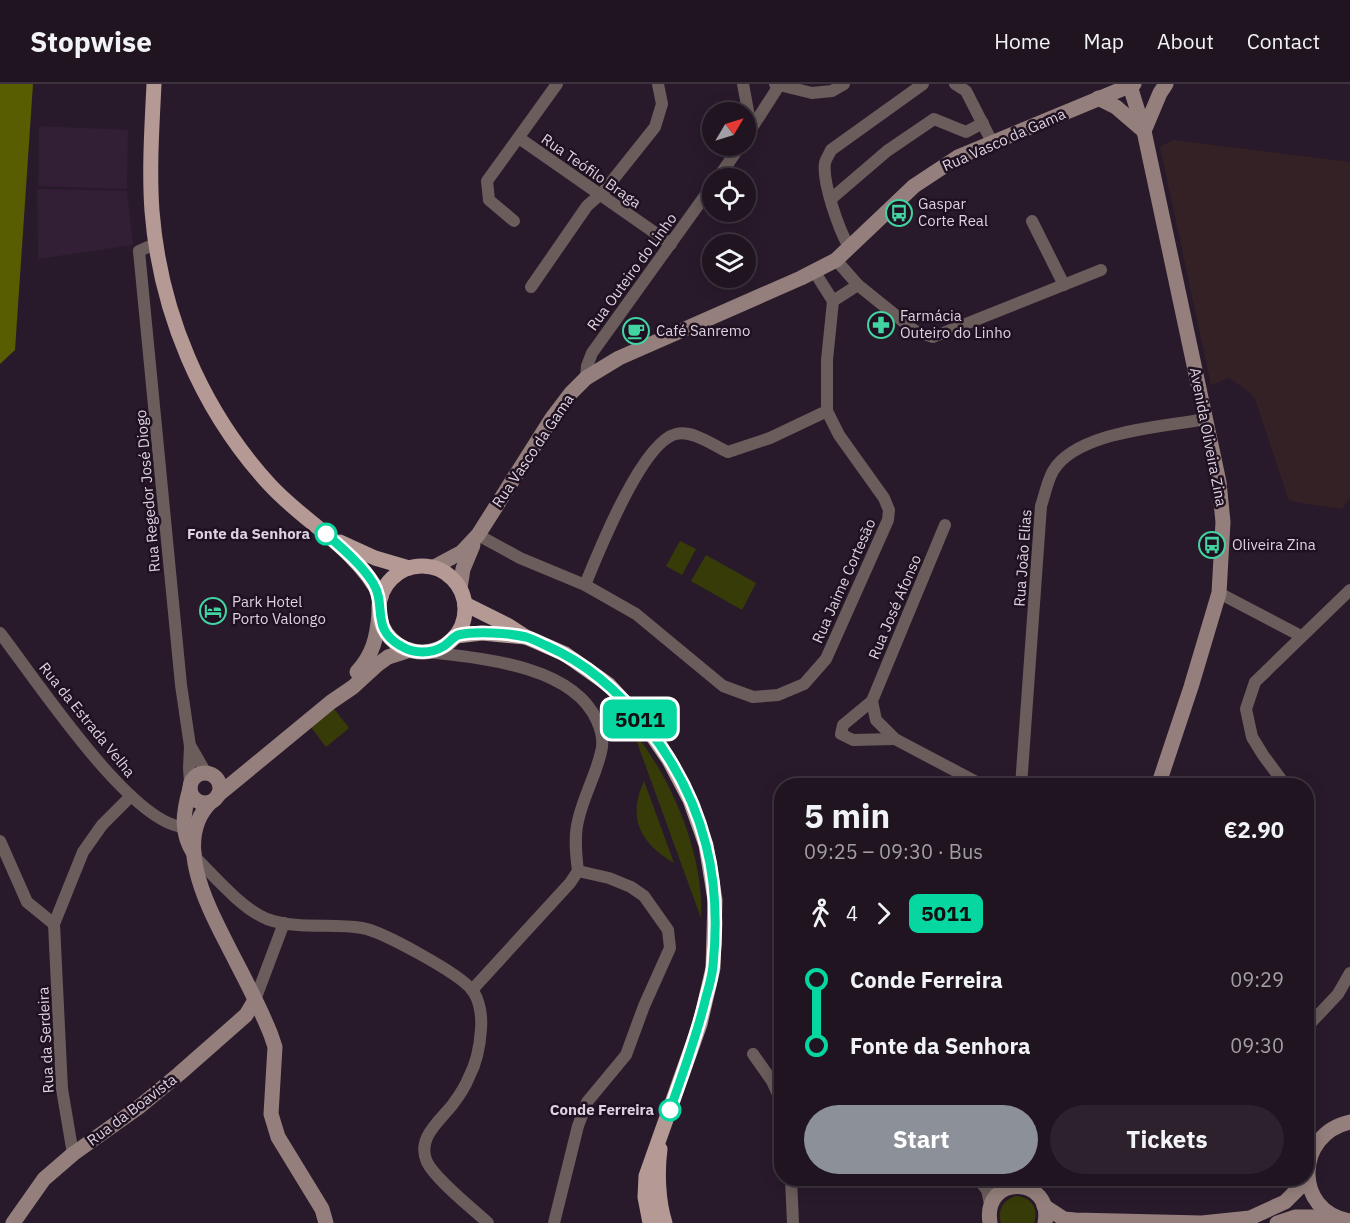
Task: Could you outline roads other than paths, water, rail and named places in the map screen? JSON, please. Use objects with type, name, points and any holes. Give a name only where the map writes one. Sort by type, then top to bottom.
[{"type":"main road","points":[[154,84],[151,180],[155,244],[170,310],[179,337],[209,401],[257,470],[287,502],[332,539],[365,572],[381,597]]},
{"type":"main road","points":[[332,539],[375,558],[409,568]]},
{"type":"main road","points":[[417,566],[434,567],[449,575],[460,588],[465,604],[463,621],[456,636],[443,646],[427,652],[410,650],[402,647],[389,636],[381,622],[379,614],[381,597],[388,582],[401,571],[417,566]]},
{"type":"main road","points":[[465,604],[526,637],[565,654],[609,685],[643,722],[669,760],[690,800],[706,844],[715,900],[713,968],[700,1024],[646,1176],[645,1197],[650,1222]]},
{"type":"main road","points":[[456,636],[484,633],[526,637]]},
{"type":"main road","points":[[663,1131],[659,1158],[662,1213],[665,1223]]},
{"type":"street","name":"Rua Teófilo Braga","points":[[557,84],[519,138],[671,244]]},
{"type":"street","points":[[531,287],[587,206],[604,191],[655,127],[662,104],[658,84]]},
{"type":"street","points":[[743,84],[745,102]]},
{"type":"street","points":[[756,119],[778,85],[812,93],[832,91],[844,84]]},
{"type":"street","points":[[849,247],[831,199],[824,170],[825,160],[831,150],[923,84]]},
{"type":"street","points":[[955,84],[966,91],[992,142]]},
{"type":"street","points":[[1098,98],[1116,107],[1144,131],[1166,84]]},
{"type":"street","name":"Avenida Oliveira Zina","points":[[1131,85],[1144,131],[1206,419],[1219,482],[1223,522],[1219,593],[1161,778]]},
{"type":"street","name":"Rua Vasco da Gama","points":[[460,588],[463,569],[478,535],[552,418],[585,378],[627,354],[814,272],[836,260],[914,186],[958,158],[1131,85]]},
{"type":"street","points":[[831,199],[887,151],[934,119],[966,132],[983,123]]},
{"type":"street","points":[[514,221],[489,200],[487,181],[519,138]]},
{"type":"street","name":"Rua Outeiro do Linho","points":[[585,378],[592,353],[702,200]]},
{"type":"street","points":[[1032,221],[1064,285]]},
{"type":"street","name":"Rua Regedor José Diogo","points":[[155,244],[139,251],[180,674],[190,746],[190,786]]},
{"type":"street","points":[[836,260],[858,285],[915,331],[933,337],[1101,270]]},
{"type":"street","points":[[585,585],[623,497],[655,450],[675,434],[692,435],[728,452],[770,438],[827,411],[827,360],[833,301],[814,272]]},
{"type":"street","points":[[833,301],[858,285]]},
{"type":"street","name":"Rua Jaime Cortesão","points":[[478,535],[520,558],[585,585],[636,614],[723,686],[753,697],[778,695],[804,684],[826,659],[888,520],[889,510],[884,498],[839,435],[827,411]]},
{"type":"street","name":"Rua João Elias","points":[[1020,778],[1041,506],[1054,470],[1077,448],[1104,437],[1206,419]]},
{"type":"street","name":"Rua José Afonso","points":[[895,739],[853,740],[841,734],[843,725],[872,701],[945,525]]},
{"type":"street","name":"Rua Vasco da Gama","points":[[434,567],[462,552],[478,535]]},
{"type":"street","points":[[1280,778],[1252,737],[1246,709],[1255,682],[1350,590]]},
{"type":"street","points":[[1219,593],[1301,636]]},
{"type":"street","points":[[331,702],[367,661],[377,636],[379,614]]},
{"type":"street","name":"Rua da Estrada Velha","points":[[0,633],[102,766],[130,796],[159,819],[180,831]]},
{"type":"street","points":[[180,831],[195,822],[215,799],[377,665],[388,657],[410,650]]},
{"type":"street","points":[[427,652],[484,659],[526,668],[575,692],[591,709],[598,724],[602,748],[578,819],[576,856],[578,871],[570,883],[472,990]]},
{"type":"street","name":"Rua José Afonso","points":[[872,701],[876,720],[895,739],[924,753],[957,778]]},
{"type":"street","name":"Rua Regedor José Diogo","points":[[190,746],[210,775]]},
{"type":"street","points":[[257,763],[236,773],[196,776],[190,786],[180,831],[195,857],[236,898],[265,918],[284,923],[363,928],[393,940],[472,990],[482,1019],[477,1055],[462,1091],[431,1129],[424,1146],[428,1163],[444,1183],[488,1223]]},
{"type":"street","points":[[190,786],[193,798],[206,804],[215,799],[220,785],[210,775]]},
{"type":"street","name":"Rua da Serdeira","points":[[73,1154],[61,1079],[54,924],[83,852],[102,825],[130,796]]},
{"type":"street","points":[[159,819],[177,816],[186,806]]},
{"type":"street","points":[[201,816],[195,840],[195,857],[204,896],[255,1000],[275,1047],[271,1114],[273,1122],[278,1137],[322,1209],[326,1223]]},
{"type":"street","points":[[0,841],[27,902],[54,924]]},
{"type":"street","points":[[554,1223],[578,1126],[587,1102],[626,1055],[644,1006],[670,948],[668,930],[644,896],[631,887],[609,878],[578,871]]},
{"type":"street","name":"Rua da Boavista","points":[[18,1220],[44,1179],[73,1154],[139,1107],[246,1015],[255,1000],[284,923]]},
{"type":"street","points":[[1314,1020],[1338,994],[1350,973]]},
{"type":"street","points":[[753,1054],[774,1085]]},
{"type":"street","points":[[1314,1149],[1318,1141],[1332,1128],[1350,1122]]},
{"type":"street","points":[[791,1186],[793,1223]]},
{"type":"street","points":[[984,1186],[990,1204]]},
{"type":"street","points":[[990,1186],[993,1188],[1006,1186]]},
{"type":"street","points":[[990,1223],[988,1213],[990,1204],[995,1196],[1010,1186]]},
{"type":"street","points":[[1021,1186],[1030,1189],[1064,1219],[1202,1223],[1250,1218],[1285,1202],[1301,1186]]},
{"type":"street","points":[[1038,1186],[1044,1223]]},
{"type":"street","points":[[1310,1186],[1314,1197],[1327,1211],[1343,1219]]},
{"type":"street","points":[[1277,1223],[1295,1217],[1343,1219]]},
{"type":"place","name":"Gaspar Corte Real","points":[[899,213]]},
{"type":"place","name":"Farmácia Outeiro do Linho","points":[[881,325]]},
{"type":"place","name":"Café Sanremo","points":[[636,331]]},
{"type":"place","name":"Fonte da Senhora","points":[[326,534]]},
{"type":"place","name":"Oliveira Zina","points":[[1212,545]]},
{"type":"place","name":"Park Hotel Porto Valongo","points":[[213,611]]},
{"type":"place","name":"Conde Ferreira","points":[[670,1110]]}]
